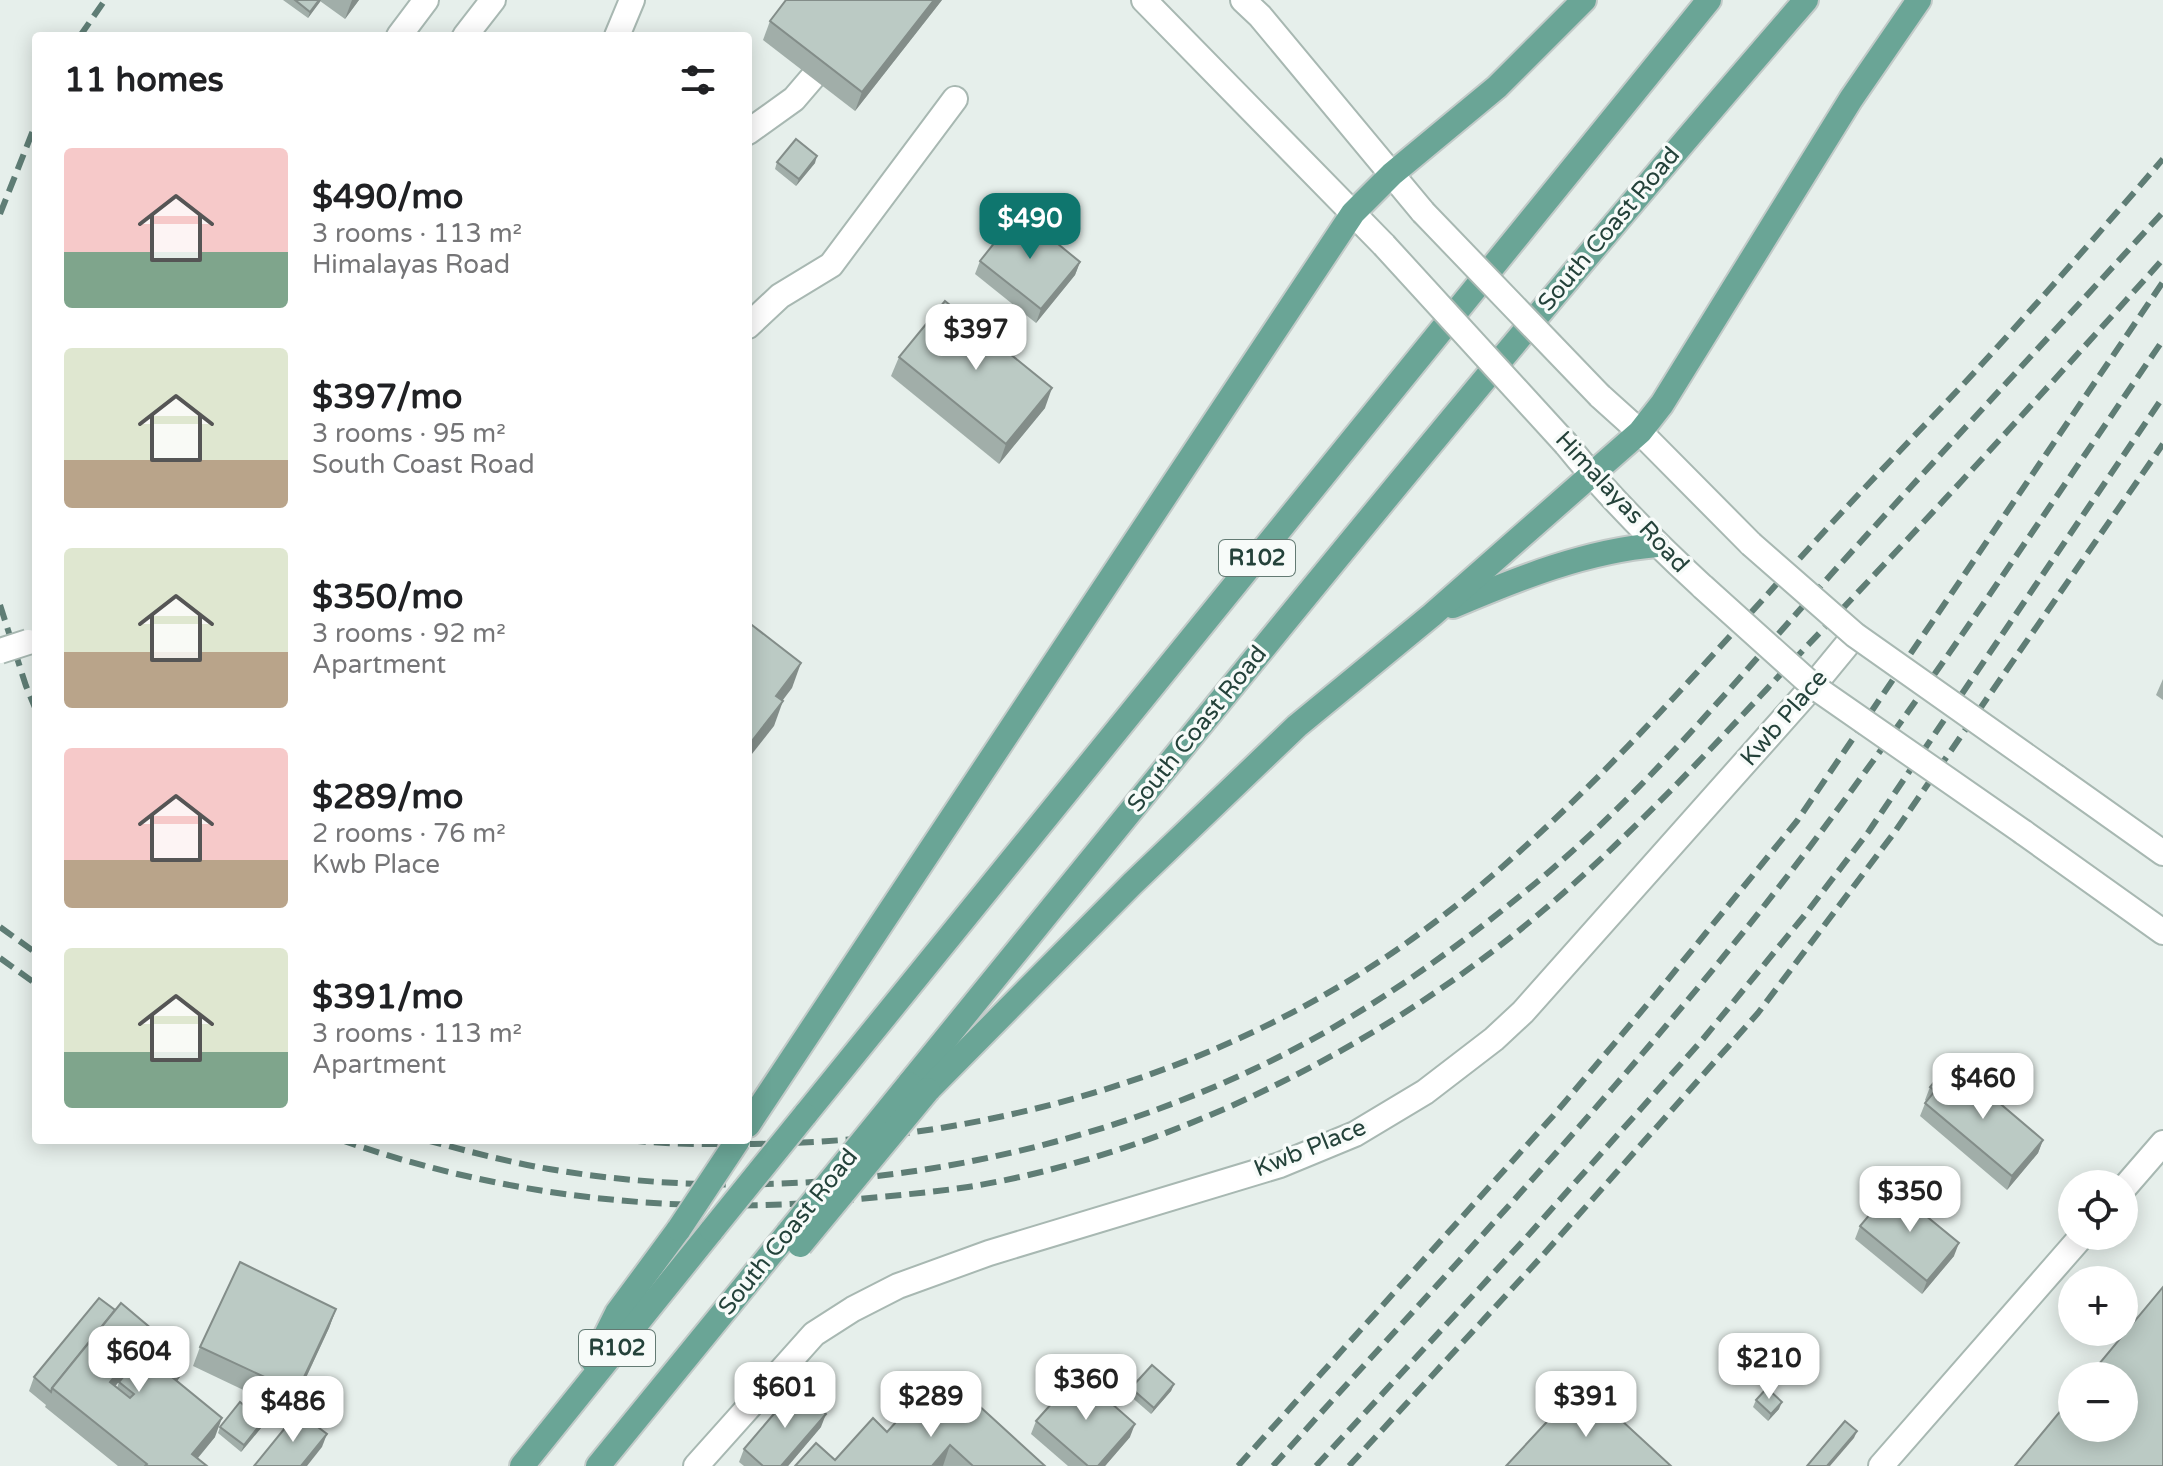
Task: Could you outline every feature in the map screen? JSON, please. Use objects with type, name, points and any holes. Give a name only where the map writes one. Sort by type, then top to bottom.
[{"type":"main road","points":[[752,1119],[1353,213],[1392,174],[1497,87],[1584,0]]},
{"type":"main road","name":"R102","points":[[522,1466],[1709,0]]},
{"type":"main road","name":"South Coast Road","points":[[598,1466],[751,1278],[794,1239],[918,1087],[1397,484],[1654,175],[1806,0]]},
{"type":"main road","points":[[918,1087],[1297,726],[1432,615],[1640,432],[1662,404],[1851,99],[1919,0]]},
{"type":"main road","points":[[1432,615],[1494,589],[1591,555],[1657,545]]},
{"type":"main road","points":[[572,1403],[617,1313],[679,1229],[735,1144]]},
{"type":"street","points":[[402,32],[426,0]]},
{"type":"street","points":[[468,32],[493,0]]},
{"type":"street","points":[[619,32],[632,0]]},
{"type":"street","name":"Himalayas Road","points":[[1144,0],[1384,245],[1657,545],[1813,686],[2163,932]]},
{"type":"street","points":[[1243,0],[1260,16],[1423,212],[1600,396],[1751,544],[1855,635],[2163,853]]},
{"type":"street","points":[[752,129],[794,99],[812,78]]},
{"type":"street","points":[[752,322],[780,296],[831,265],[955,99]]},
{"type":"street","name":"Kwb Place","points":[[696,1466],[814,1334],[853,1309],[898,1286],[989,1253],[1280,1165],[1355,1134],[1425,1092],[1494,1039],[1523,1012],[1855,635]]},
{"type":"street","points":[[0,651],[32,642]]},
{"type":"street","points":[[2138,1172],[2163,1143]]},
{"type":"street","points":[[1881,1466],[2070,1250]]},
{"type":"building","points":[[295,0],[319,0],[310,12]]},
{"type":"building","points":[[786,0],[934,0],[862,92],[770,21]]},
{"type":"building","points":[[796,139],[817,156],[799,179],[777,162]]},
{"type":"building","points":[[1019,212],[1080,262],[1041,309],[980,261]]},
{"type":"building","points":[[945,301],[1052,388],[1006,444],[899,357]]},
{"type":"building","points":[[752,625],[801,663],[776,696],[783,701],[752,741]]},
{"type":"building","points":[[1957,1067],[2043,1140],[2012,1176],[1925,1103],[1935,1091],[1930,1087],[1940,1075],[1946,1080]]},
{"type":"building","points":[[1892,1188],[1959,1243],[1927,1281],[1860,1226]]},
{"type":"building","points":[[240,1262],[336,1309],[297,1392],[200,1347]]},
{"type":"building","points":[[2163,1287],[2163,1466],[2015,1466],[2058,1414],[2058,1442],[2138,1442],[2138,1362],[2101,1362],[2114,1346],[2138,1346],[2138,1317]]},
{"type":"building","points":[[99,1298],[115,1310],[51,1392],[34,1377]]},
{"type":"building","points":[[121,1303],[153,1330],[110,1382],[130,1398],[134,1394],[119,1382],[158,1334],[187,1358],[172,1377],[222,1418],[192,1454],[207,1466],[145,1466],[147,1464],[52,1388]]},
{"type":"building","points":[[1152,1365],[1174,1384],[1154,1408],[1131,1388]]},
{"type":"building","points":[[1078,1374],[1135,1424],[1098,1466],[1088,1466],[1036,1421]]},
{"type":"building","points":[[953,1382],[1045,1466],[973,1466],[950,1445],[932,1466],[795,1466],[816,1443],[835,1460],[873,1418],[887,1432],[915,1401],[926,1411]]},
{"type":"building","points":[[1582,1384],[1671,1466],[1506,1466]]},
{"type":"building","points":[[796,1388],[826,1414],[781,1466],[763,1466],[744,1449]]},
{"type":"building","points":[[1767,1388],[1782,1402],[1771,1414],[1756,1400]]},
{"type":"building","points":[[240,1402],[263,1421],[244,1445],[220,1427]]},
{"type":"building","points":[[298,1412],[327,1434],[301,1466],[254,1466]]},
{"type":"building","points":[[1845,1421],[1857,1431],[1827,1466],[1807,1466]]},
{"type":"railway","points":[[83,32],[105,0]]},
{"type":"railway","points":[[0,214],[32,133]]},
{"type":"railway","points":[[752,1144],[844,1140],[934,1129],[1024,1111],[1112,1087],[1199,1056],[1282,1018],[1361,973],[1435,922],[1539,834],[1637,737],[1971,376],[2163,159]]},
{"type":"railway","points":[[442,1144],[549,1169],[637,1180],[727,1184],[818,1182],[908,1172],[997,1156],[1085,1133],[1170,1105],[1289,1052],[1395,989],[1462,942],[1526,891],[1614,812],[1697,726],[1855,548],[2163,212]]},
{"type":"railway","points":[[353,1144],[465,1176],[591,1197],[655,1203],[784,1204],[953,1189],[1042,1172],[1117,1150],[1191,1123],[1264,1091],[1403,1014],[1467,970],[1527,924],[1601,859],[1706,754],[2031,406],[2163,259]]},
{"type":"railway","points":[[1238,1466],[1553,1116],[1797,821],[2163,282]]},
{"type":"railway","points":[[1273,1466],[1554,1155],[1757,915],[1909,711],[2163,340]]},
{"type":"railway","points":[[1316,1466],[1703,1039],[1804,916],[1869,831],[2163,397]]},
{"type":"railway","points":[[1349,1466],[1543,1255],[1758,1013],[1894,833],[2163,444]]},
{"type":"railway","points":[[0,605],[32,700]]},
{"type":"railway","points":[[0,927],[32,950]]},
{"type":"railway","points":[[0,958],[32,981]]},
{"type":"railway","points":[[723,1144],[752,1144]]}]
